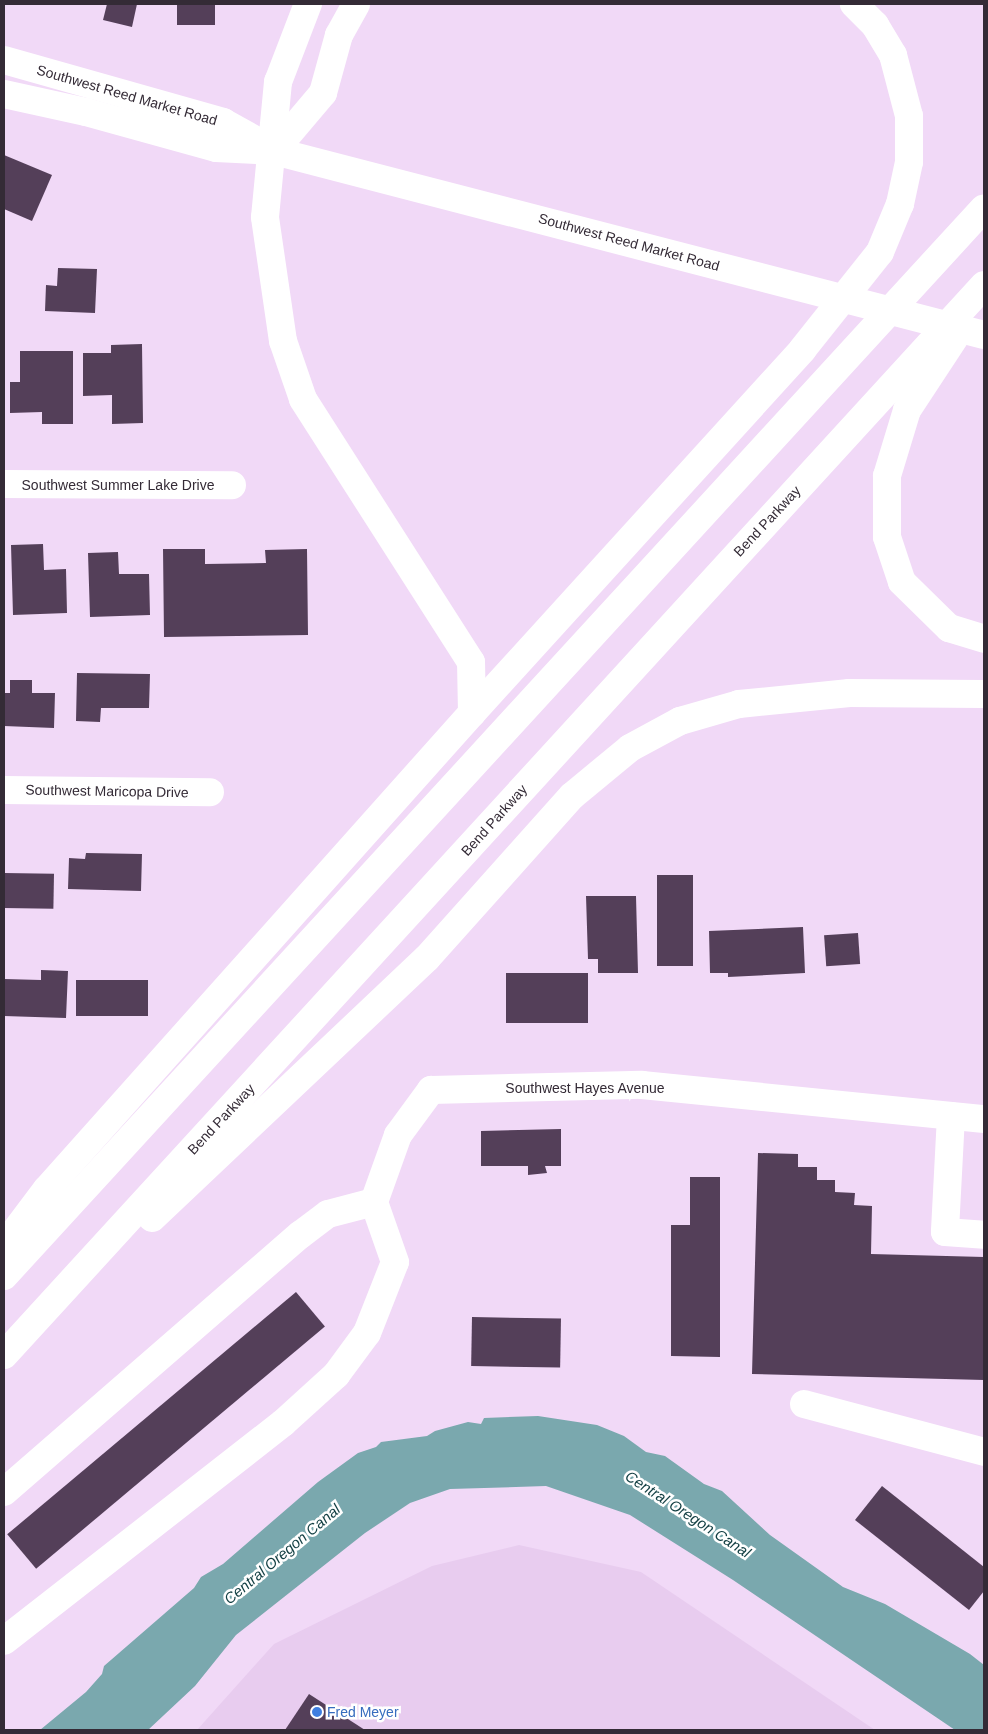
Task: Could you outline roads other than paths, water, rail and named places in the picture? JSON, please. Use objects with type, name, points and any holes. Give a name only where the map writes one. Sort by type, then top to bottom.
[{"type":"main road","points":[[308,4],[278,82],[274,151],[265,217],[284,342],[303,399],[471,662],[472,713]]},
{"type":"main road","points":[[274,151],[324,93],[339,36],[356,4]]},
{"type":"main road","points":[[4,1246],[48,1189],[472,713],[802,350],[880,252],[892,229],[909,162],[909,116],[893,55],[875,25],[854,4]]},
{"type":"main road","name":"Southwest Reed Market Road","points":[[4,60],[223,122],[274,151]]},
{"type":"main road","name":"Southwest Reed Market Road","points":[[4,94],[86,112],[216,148],[274,151],[984,335]]},
{"type":"main road","points":[[4,1276],[984,208]]},
{"type":"main road","name":"Bend Parkway","points":[[4,1357],[984,285]]},
{"type":"main road","points":[[984,292],[907,410],[887,476],[887,537],[902,582],[949,628],[984,639]]},
{"type":"main road","name":"Southwest Summer Lake Drive","points":[[4,484],[232,486]]},
{"type":"main road","points":[[4,1357],[427,958],[572,796],[630,748],[680,721],[740,704],[849,693],[984,694]]},
{"type":"main road","name":"Southwest Maricopa Drive","points":[[4,790],[210,792]]},
{"type":"main road","name":"Southwest Hayes Avenue","points":[[374,1202],[398,1135],[431,1090],[642,1085],[984,1119]]},
{"type":"main road","points":[[951,1116],[945,1232],[984,1236]]},
{"type":"main road","points":[[4,1492],[300,1235],[328,1214],[374,1202],[395,1262],[367,1333],[336,1376],[283,1423],[4,1641]]},
{"type":"main road","points":[[804,1404],[984,1452]]},
{"type":"water","name":"Central Oregon Canal","points":[[538,1416],[597,1425],[624,1436],[646,1452],[665,1456],[704,1484],[722,1491],[770,1535],[843,1587],[885,1604],[970,1654],[984,1665],[984,1730],[955,1730],[733,1580],[630,1515],[546,1486],[450,1489],[410,1503],[365,1533],[236,1635],[195,1686],[148,1730],[40,1730],[86,1692],[102,1674],[104,1666],[194,1588],[201,1577],[223,1564],[318,1482],[358,1453],[376,1447],[381,1442],[427,1436],[435,1431],[468,1422],[481,1424],[484,1418]]},
{"type":"place","name":"Fred Meyer","points":[[317,1712]]}]
